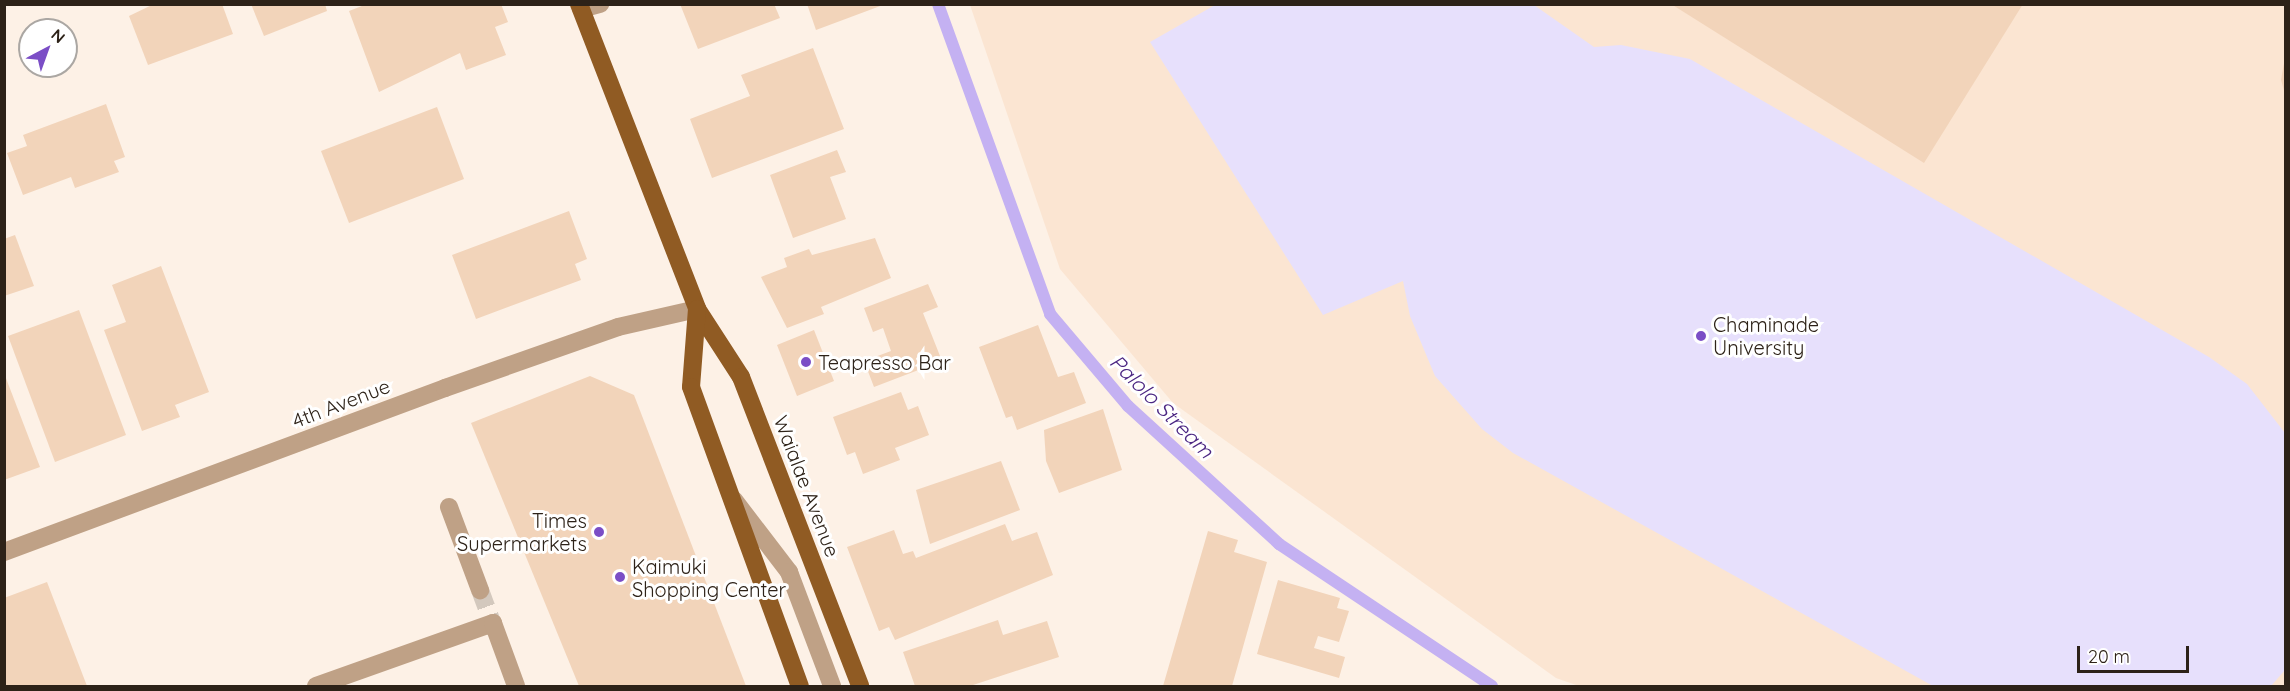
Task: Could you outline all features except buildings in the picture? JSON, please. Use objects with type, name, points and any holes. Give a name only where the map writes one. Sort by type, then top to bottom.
[{"type":"main road","name":"Waialae Avenue","points":[[580,7],[697,309],[741,377],[860,687]]},
{"type":"main road","name":"Waialae Avenue","points":[[697,309],[691,387],[800,687]]},
{"type":"street","points":[[580,7],[600,4]]},
{"type":"street","name":"4th Avenue","points":[[4,552],[456,384],[618,327],[697,309]]},
{"type":"street","points":[[728,491],[789,572],[832,687]]},
{"type":"street","points":[[449,507],[480,590]]},
{"type":"street","points":[[316,687],[493,623],[516,687]]},
{"type":"shaded area","name":"Chaminade University","points":[[970,5],[2285,5],[2285,686],[1579,686],[1556,678],[1173,403],[1060,269]]},
{"type":"shaded area","points":[[1215,5],[1534,5],[1594,47],[1621,45],[1690,59],[2209,357],[2247,384],[2285,433],[2285,670],[2271,686],[1933,686],[1513,453],[1482,429],[1435,376],[1410,316],[1403,281],[1323,315],[1150,42]]},
{"type":"waterway","name":"Palolo Stream","points":[[938,4],[1050,314],[1128,406],[1279,544],[1492,686]]},
{"type":"tunnel","points":[[480,590],[497,636]]},
{"type":"place","name":"Chaminade University","points":[[1701,336]]},
{"type":"place","name":"Teapresso Bar","points":[[806,362]]},
{"type":"place","name":"Times Supermarkets","points":[[599,532]]},
{"type":"place","name":"Kaimuki Shopping Center","points":[[620,577]]}]
